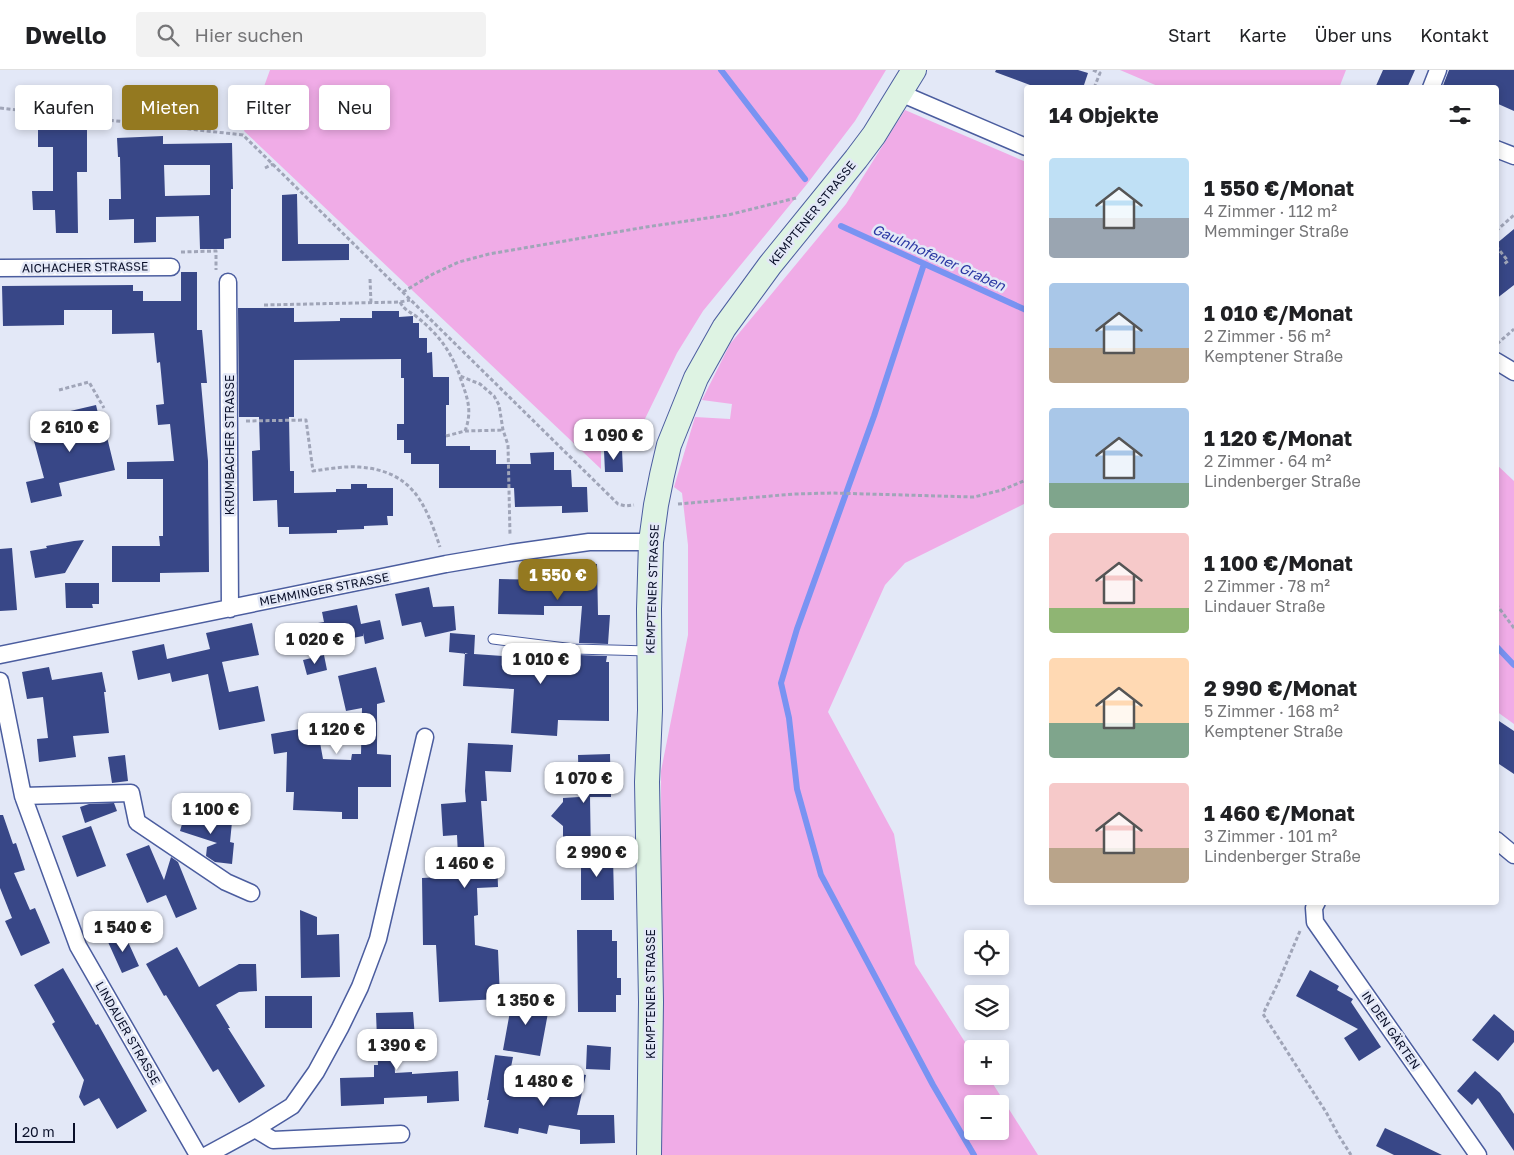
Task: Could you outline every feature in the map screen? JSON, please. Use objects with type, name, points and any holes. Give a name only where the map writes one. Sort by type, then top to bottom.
[{"type":"street","name":"KEMPTENER STRASSE","points":[[649,1155],[651,1002],[647,782],[650,710],[651,542],[656,505],[669,445],[696,378],[710,351],[740,305],[870,141],[914,70]]},
{"type":"street","points":[[1432,85],[1438,70]]},
{"type":"street","points":[[900,93],[1024,146]]},
{"type":"street","points":[[1499,150],[1514,156]]},
{"type":"street","name":"AICHACHER STRASSE","points":[[0,268],[171,266]]},
{"type":"street","name":"KRUMBACHER STRASSE","points":[[228,282],[230,609]]},
{"type":"street","points":[[1499,364],[1514,372]]},
{"type":"street","name":"MEMMINGER STRASSE","points":[[0,655],[446,564],[589,542],[651,542]]},
{"type":"street","name":"LINDAUER STRASSE","points":[[0,681],[23,796],[78,946],[198,1155]]},
{"type":"street","points":[[207,1155],[292,1106],[316,1072],[340,1028],[360,987],[378,939],[425,737]]},
{"type":"street","points":[[23,796],[131,793],[137,822],[226,882],[251,893]]},
{"type":"street","points":[[1499,842],[1514,855]]},
{"type":"street","name":"IN DEN GÄRTEN","points":[[1316,905],[1315,922],[1478,1155]]},
{"type":"street","points":[[255,1129],[273,1140],[401,1134]]},
{"type":"lane","points":[[493,639],[574,649],[650,651]]},
{"type":"path","points":[[1093,70],[1100,73],[1095,85]]},
{"type":"path","points":[[0,108],[243,134],[618,504],[626,506],[656,505],[794,494],[832,493],[974,497],[1002,490],[1024,481]]},
{"type":"path","points":[[264,168],[273,164]]},
{"type":"path","points":[[403,292],[433,274],[459,262],[489,254],[728,215],[798,197],[816,209]]},
{"type":"path","points":[[1499,228],[1514,215]]},
{"type":"path","points":[[1499,250],[1508,261],[1503,265]]},
{"type":"path","points":[[171,266],[178,252],[216,252],[216,274],[228,282]]},
{"type":"path","points":[[370,279],[370,303]]},
{"type":"path","points":[[264,305],[400,302],[410,300]]},
{"type":"path","points":[[400,302],[404,309],[416,316],[446,345],[453,358],[469,403],[468,422],[464,430]]},
{"type":"path","points":[[1499,342],[1514,329]]},
{"type":"path","points":[[460,376],[480,384],[494,396],[500,405],[503,430],[508,445],[511,553]]},
{"type":"path","points":[[58,390],[89,382],[104,408]]},
{"type":"path","points":[[229,422],[306,420],[313,471],[358,467],[386,471],[399,479],[415,492],[431,519],[446,564]]},
{"type":"path","points":[[446,436],[464,430],[503,430]]},
{"type":"path","points":[[1499,608],[1513,626]]},
{"type":"path","points":[[1316,905],[1299,933],[1263,1014],[1326,1112],[1350,1155]]},
{"type":"shaded area","points":[[270,70],[886,70],[855,121],[807,184],[703,311],[677,353],[641,427],[634,447],[601,447],[601,469],[244,131],[309,130],[309,85],[265,85]]},
{"type":"shaded area","points":[[1120,70],[1346,70],[1340,85],[1155,85]]},
{"type":"shaded area","points":[[905,110],[1024,161],[1024,504],[905,563],[885,585],[828,712],[894,834],[915,964],[964,1041],[964,1085],[994,1085],[1000,1095],[964,1095],[964,1140],[1009,1140],[1009,1109],[1038,1155],[662,1155],[661,771],[688,635],[688,545],[682,493],[674,487],[695,417],[730,419],[732,404],[702,400],[730,344],[846,204]]},
{"type":"shaded area","points":[[1499,467],[1514,481],[1514,724],[1499,713]]},
{"type":"building","points":[[996,70],[1078,70],[1088,73],[1084,85],[1030,85],[995,72]]},
{"type":"building","points":[[1383,70],[1415,70],[1408,85],[1376,85]]},
{"type":"building","points":[[1449,70],[1514,70],[1514,111],[1499,104],[1499,85],[1443,85]]},
{"type":"building","points":[[38,130],[87,130],[87,172],[77,172],[78,233],[56,233],[55,210],[33,210],[32,191],[53,191],[53,147],[38,147]]},
{"type":"building","points":[[163,136],[163,144],[232,143],[231,238],[224,239],[224,249],[200,249],[199,216],[156,217],[156,242],[134,243],[134,219],[109,220],[109,199],[121,199],[120,157],[118,157],[117,138]],"holes":[[[164,165],[210,165],[210,195],[165,196]]]},
{"type":"building","points":[[297,194],[298,244],[349,244],[349,260],[282,261],[282,195]]},
{"type":"building","points":[[1514,229],[1514,285],[1499,297],[1499,242]]},
{"type":"building","points":[[181,272],[197,272],[197,330],[202,330],[207,383],[201,383],[208,461],[209,572],[160,573],[160,582],[112,582],[112,546],[160,546],[159,536],[163,536],[163,479],[127,479],[127,462],[174,461],[170,424],[158,425],[156,405],[164,404],[160,362],[157,363],[154,333],[112,334],[112,310],[64,310],[64,325],[3,326],[2,286],[133,285],[133,291],[143,291],[143,301],[181,301]]},
{"type":"building","points":[[238,308],[294,308],[294,322],[340,321],[340,318],[372,318],[372,311],[399,311],[399,317],[413,316],[413,323],[419,323],[419,338],[427,338],[427,353],[432,352],[433,377],[449,377],[449,405],[446,405],[446,446],[470,446],[470,450],[496,450],[496,464],[531,464],[530,453],[554,452],[554,470],[571,470],[572,487],[587,487],[588,512],[562,513],[562,506],[515,507],[514,488],[439,488],[439,464],[411,464],[411,453],[404,453],[404,440],[397,440],[397,424],[404,424],[404,378],[401,378],[401,359],[294,360],[294,417],[289,417],[290,471],[294,471],[294,493],[336,492],[336,489],[351,489],[351,484],[367,484],[367,488],[393,488],[393,516],[387,516],[388,525],[364,526],[364,529],[337,530],[337,533],[289,534],[289,527],[278,527],[277,500],[253,501],[252,451],[260,450],[259,417],[239,417]]},
{"type":"building","points":[[96,405],[104,438],[107,437],[115,470],[59,483],[62,496],[31,503],[26,482],[44,478],[31,430],[68,420],[66,412]]},
{"type":"building","points":[[622,450],[623,472],[605,472],[604,451]]},
{"type":"building","points":[[84,540],[65,573],[35,578],[30,551],[47,548],[46,546]]},
{"type":"building","points":[[12,548],[17,610],[0,611],[0,549]]},
{"type":"building","points":[[586,563],[597,564],[598,615],[610,615],[608,644],[579,643],[582,606],[544,606],[544,615],[498,614],[499,579],[560,580],[560,576],[585,576]]},
{"type":"building","points":[[65,583],[99,583],[99,604],[92,604],[93,608],[66,608]]},
{"type":"building","points":[[429,587],[433,607],[454,606],[456,630],[425,637],[421,622],[402,626],[395,594]]},
{"type":"building","points":[[357,605],[361,624],[380,620],[384,639],[365,644],[363,633],[363,636],[316,645],[312,624],[324,622],[322,612]]},
{"type":"building","points":[[252,623],[259,655],[222,662],[229,692],[258,686],[265,721],[219,730],[208,674],[172,682],[170,673],[138,680],[132,651],[164,644],[167,659],[210,649],[206,633]]},
{"type":"building","points":[[450,633],[475,635],[474,654],[529,658],[529,651],[578,657],[578,655],[607,656],[606,662],[609,662],[609,721],[558,720],[557,736],[511,733],[514,689],[463,686],[465,654],[449,652]]},
{"type":"building","points":[[324,655],[327,670],[307,675],[303,660]]},
{"type":"building","points":[[49,667],[52,680],[102,672],[106,692],[104,692],[109,733],[73,736],[76,757],[39,762],[37,739],[48,738],[43,697],[27,699],[22,672]]},
{"type":"building","points":[[376,667],[385,702],[377,704],[377,754],[391,755],[391,787],[358,787],[358,819],[342,819],[342,812],[293,810],[294,792],[286,792],[287,752],[274,754],[271,734],[317,726],[323,759],[351,760],[352,754],[361,754],[362,708],[346,711],[338,676]]},
{"type":"building","points":[[1499,721],[1514,731],[1514,774],[1499,764]]},
{"type":"building","points":[[468,743],[513,745],[511,772],[485,771],[487,801],[481,801],[485,857],[497,857],[498,887],[477,888],[478,915],[474,916],[475,945],[498,950],[500,999],[439,1002],[436,945],[423,945],[422,878],[459,876],[457,835],[443,836],[441,804],[466,802]]},
{"type":"building","points":[[610,754],[611,797],[590,797],[591,857],[563,857],[563,826],[551,816],[563,802],[563,798],[579,797],[578,755]]},
{"type":"building","points":[[125,755],[128,781],[112,783],[108,757]]},
{"type":"building","points":[[114,803],[117,811],[85,823],[80,807],[89,804]]},
{"type":"building","points":[[186,810],[232,822],[230,842],[234,843],[232,864],[215,862],[206,856],[207,847],[217,843],[180,831]]},
{"type":"building","points":[[0,815],[3,815],[13,844],[16,843],[25,870],[14,873],[30,910],[35,908],[50,943],[21,956],[5,921],[12,918],[0,888]]},
{"type":"building","points":[[91,826],[106,866],[77,877],[62,836]]},
{"type":"building","points":[[149,845],[164,880],[171,857],[178,862],[197,909],[176,918],[166,895],[147,903],[126,854]]},
{"type":"building","points":[[613,856],[614,900],[581,900],[581,857]]},
{"type":"building","points":[[300,910],[317,917],[317,935],[339,934],[340,977],[301,978]]},
{"type":"building","points":[[577,930],[612,930],[612,941],[617,941],[617,978],[621,978],[621,995],[616,995],[616,1012],[578,1012]]},
{"type":"building","points":[[124,933],[139,966],[122,973],[108,942]]},
{"type":"building","points":[[177,947],[199,987],[239,964],[256,964],[257,991],[239,992],[216,1005],[230,1028],[228,1028],[265,1086],[239,1103],[218,1069],[213,1072],[166,995],[164,996],[146,964]]},
{"type":"building","points":[[63,968],[96,1025],[98,1024],[147,1111],[117,1129],[99,1098],[84,1106],[79,1097],[84,1080],[52,1024],[55,1022],[34,985]]},
{"type":"building","points":[[1310,970],[1339,986],[1337,990],[1353,999],[1351,1002],[1381,1047],[1359,1061],[1344,1038],[1358,1029],[1296,996]]},
{"type":"building","points":[[513,995],[550,1002],[540,1056],[503,1050]]},
{"type":"building","points":[[265,996],[312,996],[312,1028],[265,1028]]},
{"type":"building","points":[[413,1012],[415,1038],[393,1039],[395,1073],[412,1072],[412,1074],[458,1071],[459,1101],[427,1103],[427,1096],[384,1098],[384,1104],[341,1106],[340,1078],[374,1077],[374,1065],[378,1065],[376,1013]]},
{"type":"building","points":[[1494,1014],[1514,1031],[1514,1042],[1498,1061],[1472,1040]]},
{"type":"building","points":[[587,1045],[611,1047],[610,1070],[586,1069]]},
{"type":"building","points":[[495,1055],[513,1057],[506,1092],[546,1099],[552,1068],[586,1075],[577,1115],[614,1115],[615,1143],[580,1144],[580,1130],[549,1125],[547,1134],[519,1128],[518,1134],[484,1127]]},
{"type":"building","points":[[1475,1071],[1500,1093],[1514,1114],[1514,1151],[1478,1098],[1472,1105],[1457,1091]]},
{"type":"building","points":[[1385,1128],[1442,1155],[1394,1155],[1376,1146]]},
{"type":"waterway","name":"Gaulnhofener Graben","points":[[721,70],[805,179]]},
{"type":"waterway","name":"Gaulnhofener Graben","points":[[841,226],[1024,309]]},
{"type":"waterway","points":[[924,264],[874,416],[797,629],[781,683],[789,718],[797,789],[821,875],[933,1085],[974,1155]]},
{"type":"waterway","name":"Gaulnhofener Graben","points":[[1499,649],[1514,665]]}]
